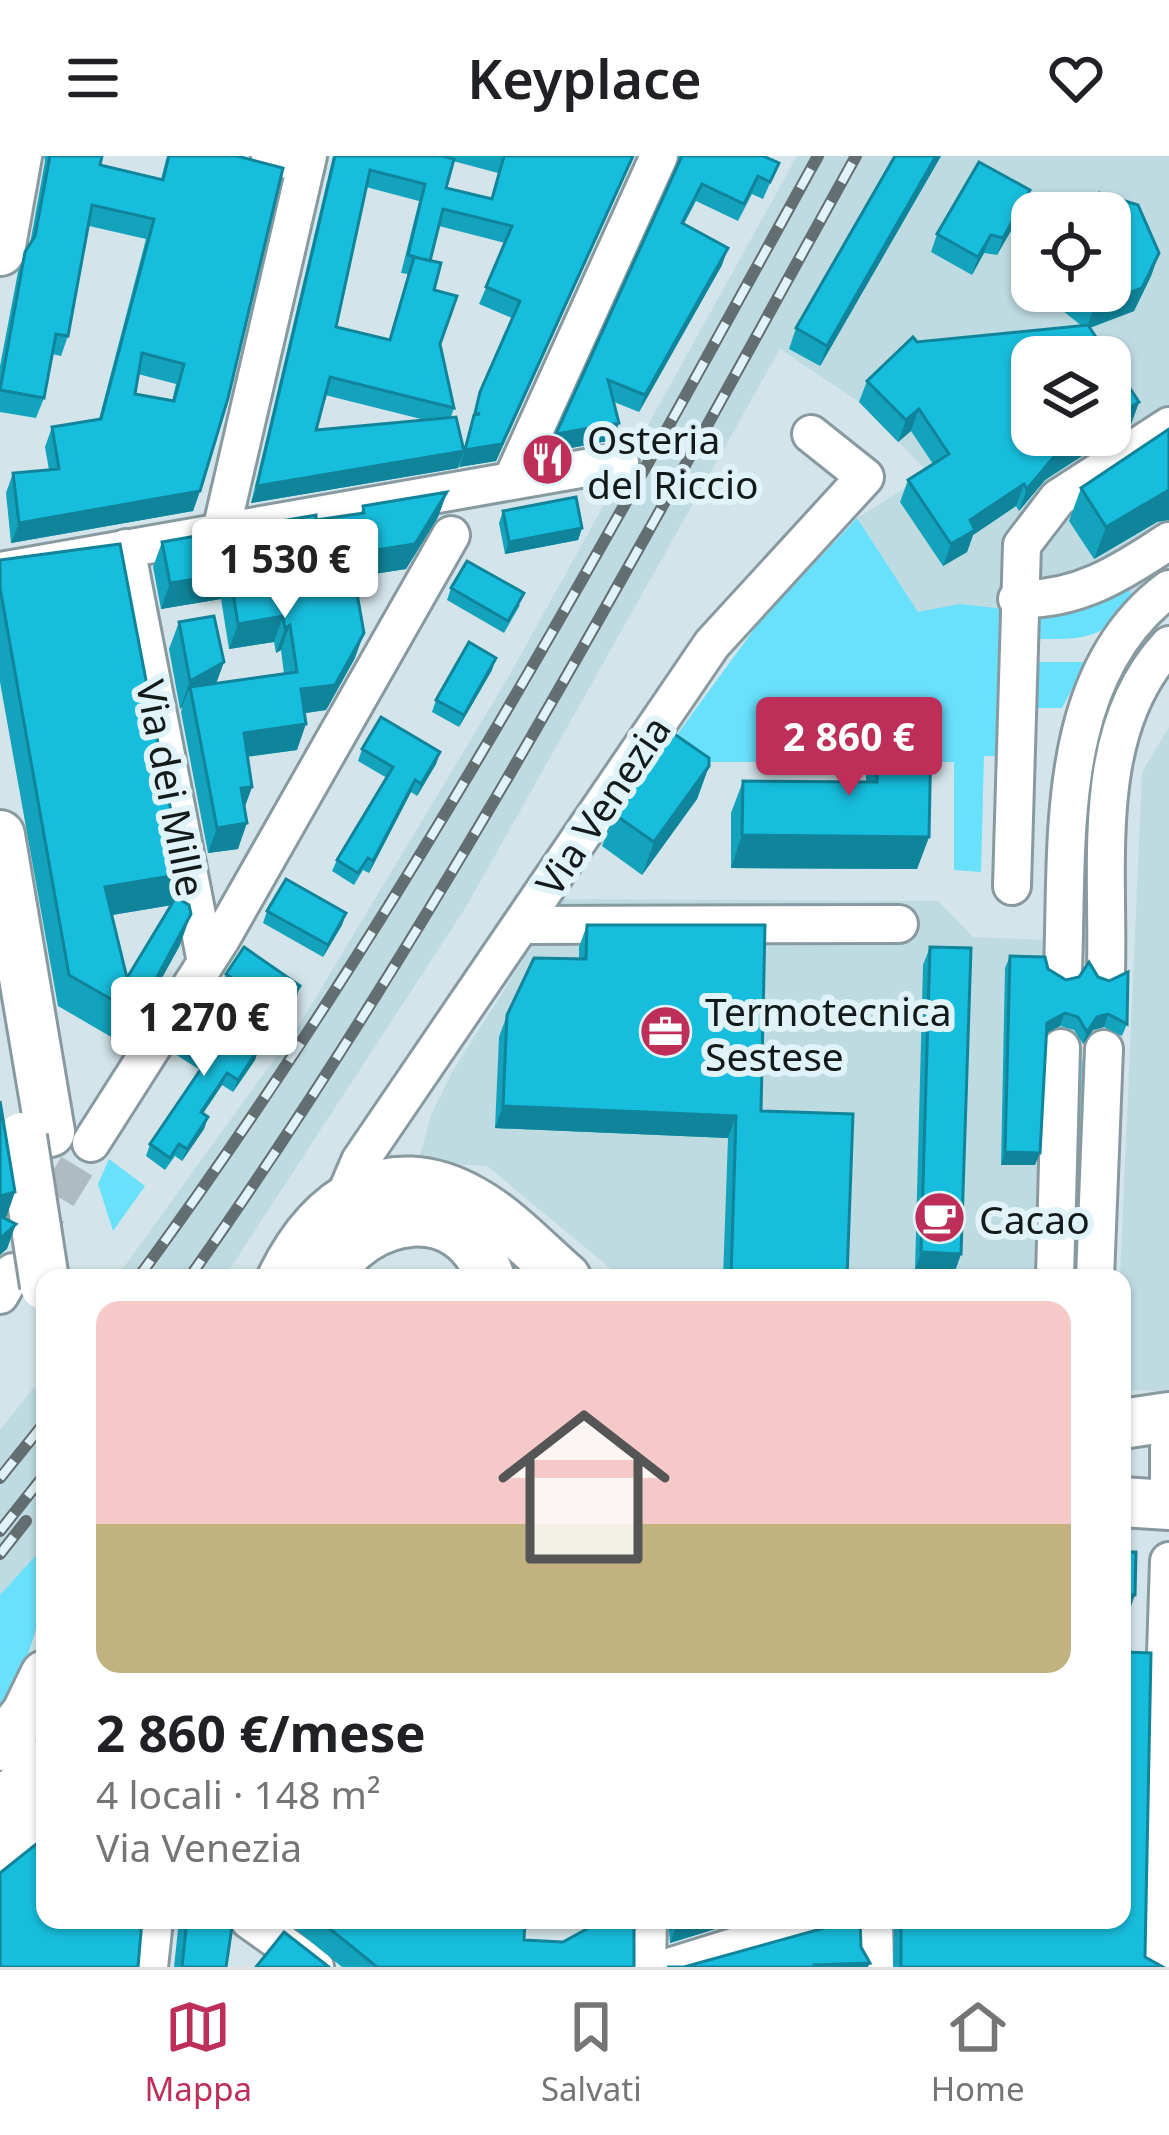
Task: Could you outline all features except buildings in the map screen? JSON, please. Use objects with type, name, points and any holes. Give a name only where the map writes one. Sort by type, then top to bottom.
[{"type":"main road","points":[[0,251],[17,156]]},
{"type":"main road","points":[[0,835],[73,1269]]},
{"type":"main road","points":[[0,1000],[54,1137],[19,1284]]},
{"type":"main road","points":[[288,1269],[329,1209],[345,1196],[396,1183],[428,1184],[469,1198],[555,1269]]},
{"type":"main road","points":[[337,1269],[377,1227],[416,1221],[453,1229],[471,1242],[485,1269]]},
{"type":"main road","points":[[1131,1423],[1169,1417]]},
{"type":"main road","points":[[1131,1503],[1169,1505]]},
{"type":"main road","points":[[0,1746],[36,1693]]},
{"type":"main road","points":[[0,1806],[36,1772]]},
{"type":"main road","points":[[0,1847],[36,1825]]},
{"type":"street","points":[[220,531],[307,160],[270,156]]},
{"type":"street","points":[[512,481],[659,156]]},
{"type":"street","points":[[1012,886],[1022,545],[1038,518],[1069,490],[1169,426]]},
{"type":"street","name":"Via Venezia","points":[[345,1196],[360,1161],[712,644],[865,477],[811,434]]},
{"type":"street","points":[[0,571],[620,462]]},
{"type":"street","points":[[54,1137],[221,938],[451,535]]},
{"type":"street","points":[[1017,599],[1077,592],[1169,541]]},
{"type":"street","name":"Via dei Mille","points":[[126,548],[205,957]]},
{"type":"street","points":[[1106,971],[1099,733],[1121,636],[1169,589]]},
{"type":"street","points":[[1063,970],[1070,792],[1099,733],[1169,644]]},
{"type":"street","points":[[1015,729],[1099,733]]},
{"type":"street","points":[[522,925],[898,923]]},
{"type":"street","name":"Via Venezia","points":[[396,1183],[400,1132],[449,1033]]},
{"type":"street","points":[[1054,1269],[1061,1048]]},
{"type":"street","points":[[1095,1269],[1104,1049]]},
{"type":"street","points":[[1169,1447],[1169,1490]]},
{"type":"street","points":[[1156,1967],[1149,1884],[1169,1561]]},
{"type":"street","points":[[149,1967],[153,1929]]},
{"type":"street","points":[[262,1929],[315,1967]]},
{"type":"street","points":[[646,1967],[648,1929]]},
{"type":"street","points":[[669,1967],[798,1929]]},
{"type":"street","points":[[874,1929],[875,1967]]},
{"type":"shaded area","points":[[797,156],[1169,156],[1169,567],[1096,628],[938,644],[857,518],[929,473],[859,402],[780,349],[466,907],[230,1269],[123,1269],[301,1022],[509,676]]},
{"type":"shaded area","points":[[857,518],[918,612],[960,604],[1004,609],[1003,756],[984,756],[981,872],[954,870],[954,762],[657,762],[760,621]]},
{"type":"shaded area","points":[[1125,581],[1136,603],[1099,632],[1076,638],[1030,639],[1044,612]]},
{"type":"shaded area","points":[[1028,662],[1086,662],[1062,708],[1026,708]]},
{"type":"shaded area","points":[[1169,727],[1169,1391],[1131,1390],[1131,1269],[1120,1269],[1142,772]]},
{"type":"shaded area","points":[[562,899],[938,901],[973,937],[1051,940],[1042,1269],[611,1269],[487,1166],[418,1162],[431,1115],[452,1072]]},
{"type":"shaded area","points":[[1078,1060],[1087,1060],[1079,1269],[1071,1269]]},
{"type":"shaded area","points":[[109,1159],[145,1186],[113,1231],[98,1184]]},
{"type":"shaded area","points":[[35,1386],[36,1555],[0,1595],[0,1430]]},
{"type":"shaded area","points":[[36,1555],[35,1632],[0,1712],[0,1595]]},
{"type":"tunnel","points":[[30,1243],[91,1143]]},
{"type":"railway","points":[[144,1269],[233,1144],[412,869],[659,444],[818,156]]},
{"type":"railway","points":[[195,1269],[281,1143],[455,867],[856,156]]},
{"type":"railway","points":[[0,1478],[36,1433]]},
{"type":"railway","points":[[0,1531],[36,1485]]},
{"type":"railway","points":[[0,1554],[26,1521]]},
{"type":"place","name":"Osteria del Riccio","points":[[548,460]]},
{"type":"place","name":"Termotecnica Sestese","points":[[666,1032]]},
{"type":"place","name":"Cacao","points":[[940,1218]]}]
